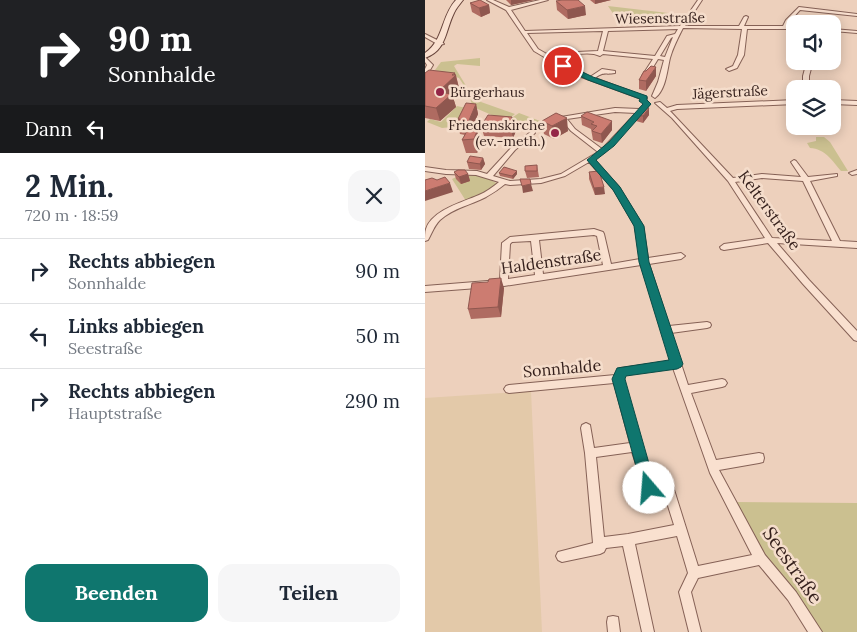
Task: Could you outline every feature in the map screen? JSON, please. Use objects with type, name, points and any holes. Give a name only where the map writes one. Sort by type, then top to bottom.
[{"type":"main road","points":[[425,57],[441,44],[450,11],[460,0]]},
{"type":"street","points":[[489,0],[508,9],[537,50],[551,59],[590,79],[646,101],[658,103],[660,100],[655,96]]},
{"type":"street","points":[[508,9],[546,0]]},
{"type":"street","points":[[425,169],[446,172],[465,171],[489,176],[503,182],[519,183],[563,175],[591,160],[602,152],[640,111],[646,101],[655,96],[662,82],[667,60],[680,27],[700,0]]},
{"type":"street","points":[[785,28],[788,20],[799,8],[857,15]]},
{"type":"street","points":[[729,68],[735,67],[741,55],[743,28],[747,17]]},
{"type":"street","points":[[763,28],[767,20]]},
{"type":"street","name":"Wiesenstraße","points":[[525,32],[680,27],[785,28]]},
{"type":"street","points":[[600,54],[606,30]]},
{"type":"street","points":[[841,31],[857,32]]},
{"type":"street","points":[[425,35],[441,44]]},
{"type":"street","points":[[645,77],[669,37],[677,35]]},
{"type":"street","points":[[551,59],[572,53],[667,60]]},
{"type":"street","points":[[425,57],[430,65],[425,74]]},
{"type":"street","points":[[590,79],[602,71],[613,72]]},
{"type":"street","name":"Jägerstraße","points":[[666,110],[677,107],[786,102]]},
{"type":"street","points":[[841,102],[857,103]]},
{"type":"street","name":"Kelterstraße","points":[[658,103],[731,180],[770,240],[805,282],[856,334]]},
{"type":"street","points":[[602,152],[573,130],[563,118],[615,110],[640,111]]},
{"type":"street","points":[[489,176],[513,149],[533,132]]},
{"type":"street","name":"Seestraße","points":[[591,160],[617,189],[639,226],[644,262],[685,390],[713,466],[761,559],[792,596],[816,632]]},
{"type":"street","points":[[795,162],[806,179],[837,243]]},
{"type":"street","points":[[443,180],[465,171]]},
{"type":"street","points":[[731,180],[762,176],[806,179],[835,175]]},
{"type":"street","points":[[425,238],[429,226],[438,217],[495,190],[503,182]]},
{"type":"street","points":[[505,283],[506,243],[510,240],[594,232],[600,234],[608,268]]},
{"type":"street","points":[[535,237],[539,278]]},
{"type":"street","points":[[724,247],[770,240],[837,243],[857,246]]},
{"type":"street","name":"Haldenstraße","points":[[425,289],[505,283],[681,256]]},
{"type":"street","points":[[667,330],[707,325]]},
{"type":"street","name":"Sonnhalde","points":[[649,488],[636,447],[619,379],[621,372],[677,364]]},
{"type":"street","name":"Sonnhalde","points":[[509,389],[619,379]]},
{"type":"street","points":[[685,390],[723,383]]},
{"type":"street","points":[[562,556],[600,548],[587,428]]},
{"type":"street","points":[[589,453],[636,447]]},
{"type":"street","points":[[713,466],[759,458]]},
{"type":"street","points":[[649,488],[667,484],[694,573],[685,592],[695,632]]},
{"type":"street","points":[[599,543],[628,540],[681,529]]},
{"type":"street","points":[[628,540],[648,632]]},
{"type":"street","points":[[694,573],[761,559]]},
{"type":"shaded area","points":[[608,6],[668,13],[663,20],[618,21]]},
{"type":"shaded area","points":[[480,58],[480,66],[457,64],[454,66],[468,89],[472,90],[476,95],[483,95],[481,102],[515,114],[506,121],[473,107],[467,90],[459,78],[435,70],[441,62]]},
{"type":"shaded area","points":[[457,106],[466,108],[452,127],[442,128],[427,122],[430,119],[441,122]]},
{"type":"shaded area","points":[[519,113],[540,121],[540,128],[532,131],[522,127],[525,124],[510,119]]},
{"type":"shaded area","points":[[816,137],[824,137],[830,142],[848,171],[841,171],[828,156],[820,150],[810,148],[807,143],[816,141]]},
{"type":"shaded area","points":[[465,173],[487,178],[498,184],[493,189],[466,201],[452,179]]},
{"type":"shaded area","points":[[531,391],[542,632],[425,632],[425,398]]},
{"type":"shaded area","points":[[733,502],[857,503],[857,632],[820,632],[766,557]]},
{"type":"building","points":[[480,0],[489,5],[479,8],[470,3]]},
{"type":"building","points":[[578,0],[585,6],[567,10],[556,1]]},
{"type":"building","points":[[651,66],[656,67],[646,81],[639,80],[644,71]]},
{"type":"building","points":[[429,70],[455,73],[452,75],[456,75],[438,92],[452,94],[436,108],[425,106],[425,73]]},
{"type":"building","points":[[466,103],[476,104],[467,125],[457,124],[460,119],[458,119]]},
{"type":"building","points":[[644,107],[649,108],[643,116],[636,115]]},
{"type":"building","points":[[587,112],[612,121],[601,134],[592,131],[597,126],[591,124],[594,122],[581,116]]},
{"type":"building","points":[[556,113],[567,118],[552,126],[542,121]]},
{"type":"building","points":[[488,115],[512,117],[511,120],[514,121],[511,129],[481,126]]},
{"type":"building","points":[[467,131],[477,131],[474,139],[462,140]]},
{"type":"building","points":[[470,156],[483,158],[480,164],[467,162]]},
{"type":"building","points":[[537,165],[537,171],[525,171],[525,166]]},
{"type":"building","points":[[504,167],[517,171],[512,176],[499,173]]},
{"type":"building","points":[[465,170],[468,174],[459,177],[454,172]]},
{"type":"building","points":[[599,171],[604,187],[594,188],[589,172]]},
{"type":"building","points":[[445,177],[450,183],[425,191],[425,180],[432,178],[437,180]]},
{"type":"building","points":[[520,179],[530,179],[531,184],[522,186]]},
{"type":"building","points":[[501,278],[498,307],[468,309],[472,283],[488,282],[489,279]]},
{"type":"place","name":"Bürgerhaus","points":[[440,92]]},
{"type":"place","name":"Friedenskirche (ev.-meth.)","points":[[555,133]]},
{"type":"route","points":[[563,66],[590,79],[644,98],[644,103],[647,104],[611,144],[591,160],[617,189],[639,226],[644,262],[677,364],[628,370],[621,372],[619,379],[636,447],[649,488]]}]
